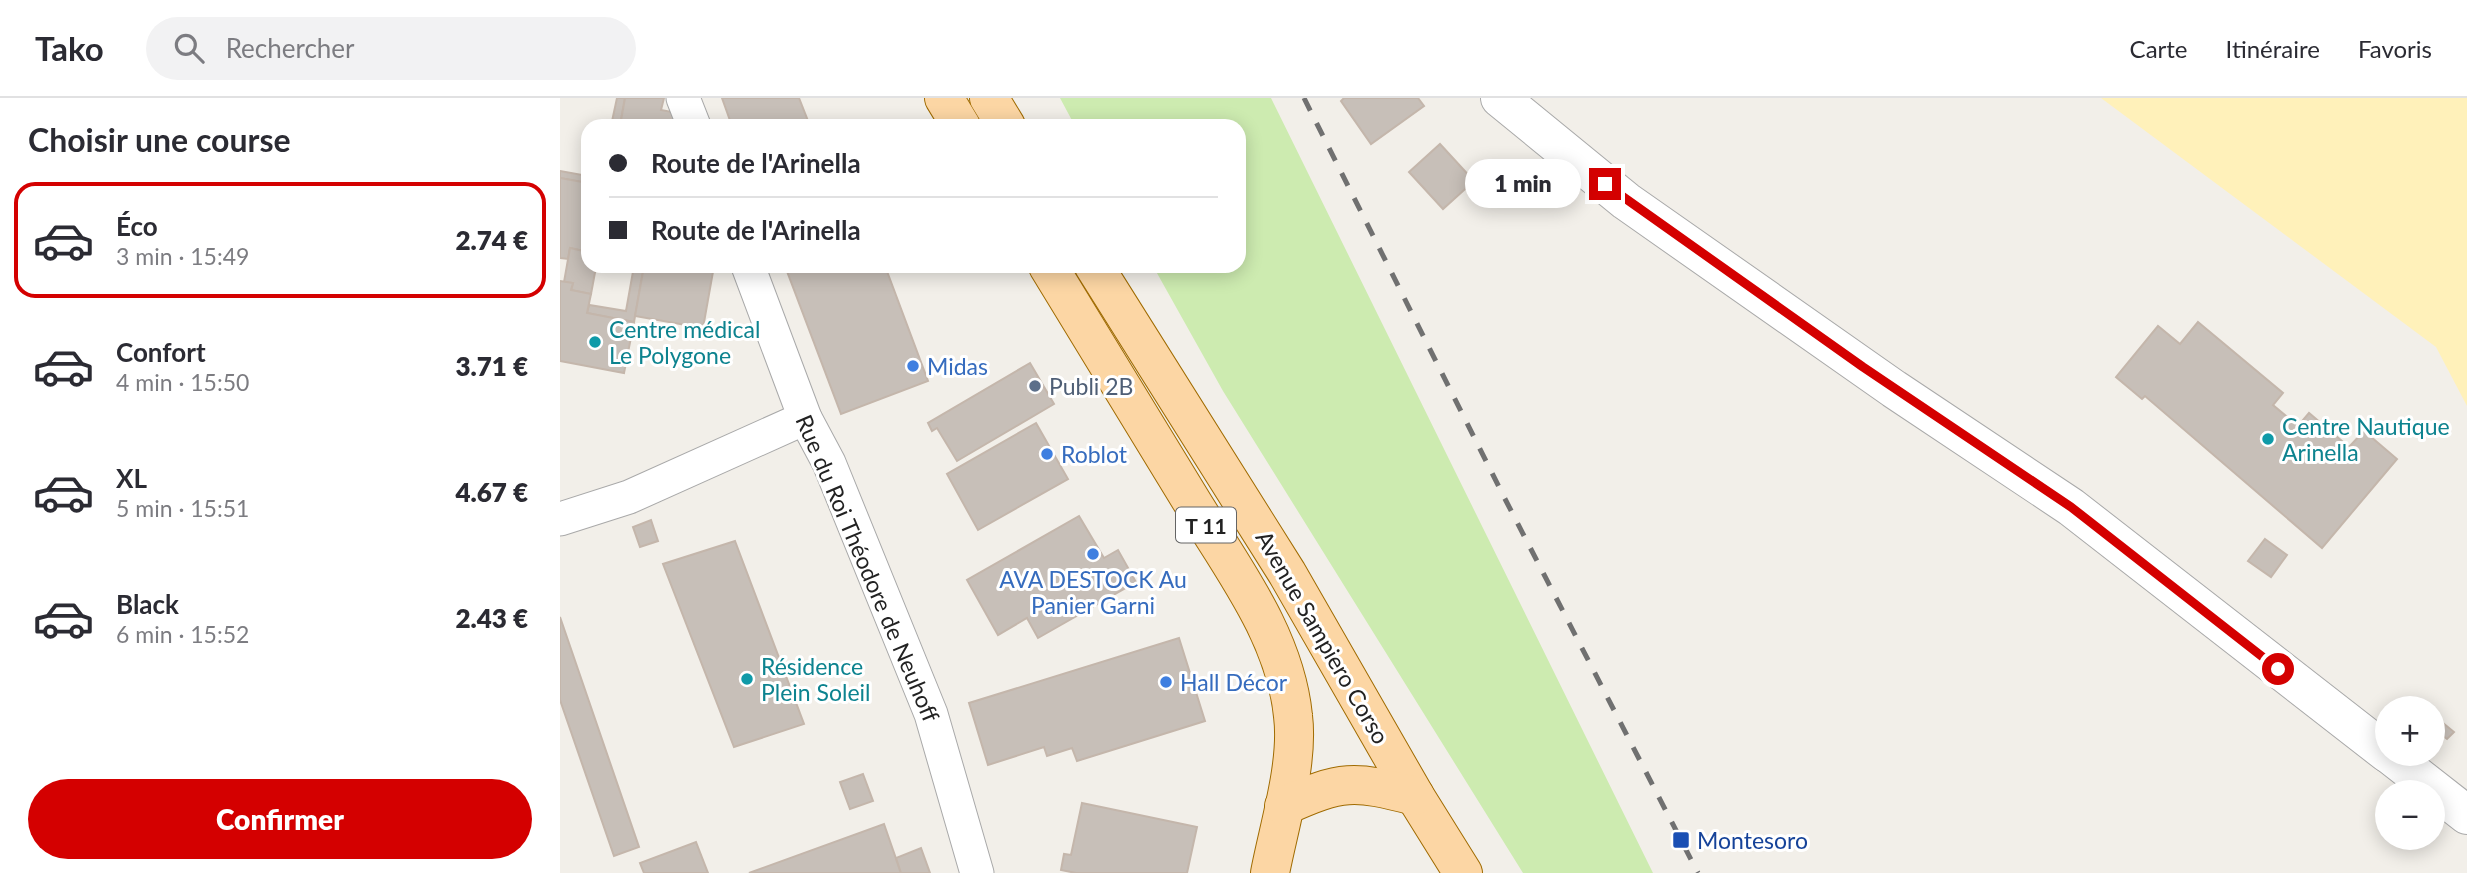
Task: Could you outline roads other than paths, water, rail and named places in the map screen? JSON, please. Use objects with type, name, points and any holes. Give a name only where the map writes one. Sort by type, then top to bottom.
[{"type":"main road","points":[[944,98],[957,119]]},
{"type":"main road","points":[[989,98],[1002,119]]},
{"type":"main road","name":"Avenue Sampiero Corso","points":[[1052,273],[1240,582],[1278,651],[1289,688],[1294,718],[1293,752],[1270,873]]},
{"type":"main road","name":"Avenue Sampiero Corso","points":[[1098,273],[1287,573],[1415,796],[1463,873]]},
{"type":"main road","points":[[1287,573],[1318,602],[1490,873]]},
{"type":"main road","points":[[1284,806],[1319,790],[1351,784],[1367,784],[1415,796]]},
{"type":"street","points":[[683,98],[691,119]]},
{"type":"street","points":[[1500,98],[1626,201],[1885,382],[2071,507],[2375,744]]},
{"type":"street","name":"Rue du Roi Théodore de Neuhoff","points":[[751,273],[805,418],[829,463],[931,715],[977,873]]},
{"type":"street","points":[[560,519],[629,497],[805,418]]},
{"type":"street","points":[[2404,766],[2467,815]]},
{"type":"railway","points":[[1304,98],[1503,495],[1698,873]]},
{"type":"place","name":"Centre médical Le Polygone","points":[[595,342]]},
{"type":"place","name":"Midas","points":[[913,366]]},
{"type":"place","name":"Publi 2B","points":[[1035,386]]},
{"type":"place","name":"Centre Nautique Arinella","points":[[2268,439]]},
{"type":"place","name":"Roblot","points":[[1047,454]]},
{"type":"place","name":"AVA DESTOCK Au Panier Garni","points":[[1093,554]]},
{"type":"place","name":"Résidence Plein Soleil","points":[[747,679]]},
{"type":"place","name":"Hall Décor","points":[[1166,682]]},
{"type":"place","name":"Montesoro","points":[[1681,840]]}]
